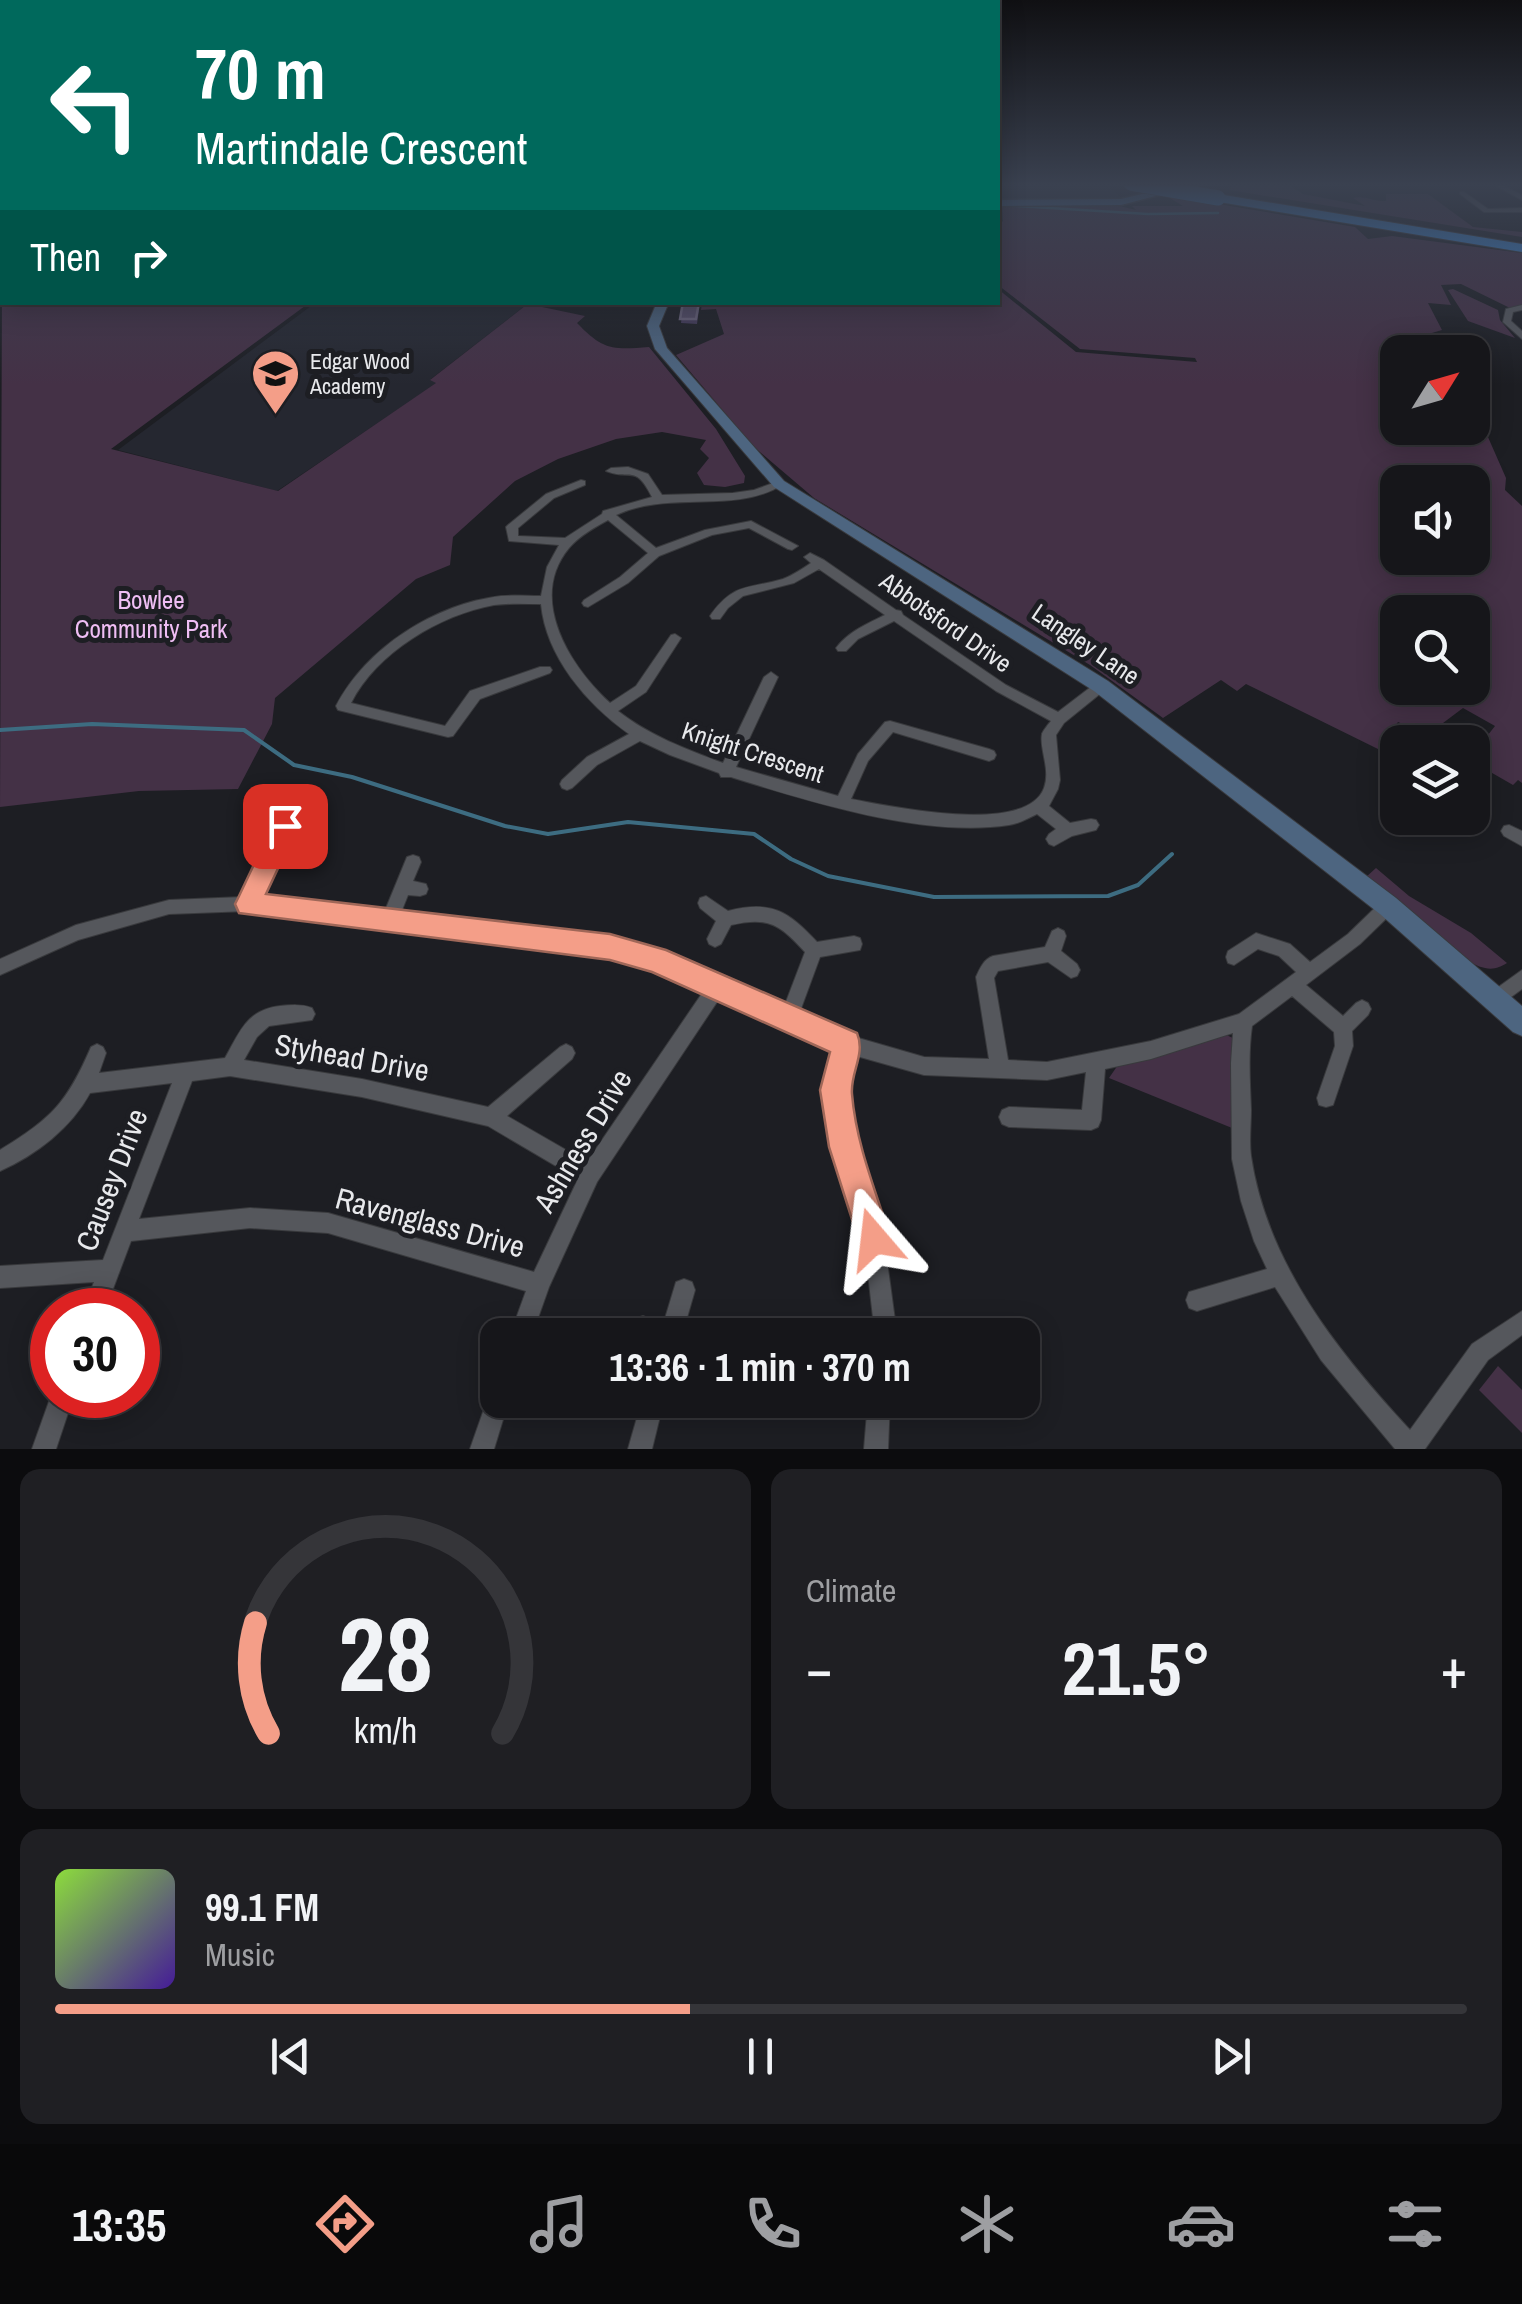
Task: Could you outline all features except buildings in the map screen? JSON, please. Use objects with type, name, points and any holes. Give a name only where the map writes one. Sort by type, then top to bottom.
[{"type":"street","name":"Langley Lane","points":[[662,305],[652,326],[661,348],[779,484],[1101,686],[1388,906],[1522,1023]]},
{"type":"street","points":[[1522,307],[1507,314],[1507,322],[1522,336]]},
{"type":"street","points":[[611,471],[634,468],[647,475],[657,496]]},
{"type":"street","points":[[567,542],[514,539],[512,526],[550,496],[581,483]]},
{"type":"street","points":[[545,670],[474,696],[448,732],[344,706],[350,686],[420,627],[492,602],[546,600],[550,573],[567,542],[608,513],[657,496],[745,495],[779,484]]},
{"type":"street","points":[[608,513],[655,553]]},
{"type":"street","points":[[588,602],[624,580],[655,553],[709,532],[750,524],[792,546]]},
{"type":"street","name":"Abbotsford Drive","points":[[716,616],[730,595],[788,582],[815,560],[1002,688],[1058,719]]},
{"type":"street","name":"Knight Crescent","points":[[546,600],[551,633],[610,710],[640,734],[687,759],[841,804],[983,822],[1008,822],[1040,807]]},
{"type":"street","points":[[842,648],[854,636],[897,614]]},
{"type":"street","points":[[610,710],[640,689],[675,638]]},
{"type":"street","points":[[726,773],[770,677]]},
{"type":"street","points":[[1090,825],[1061,834],[1040,807],[1054,778],[1049,734],[1058,719],[1101,686]]},
{"type":"street","points":[[841,804],[863,758],[890,726],[988,755]]},
{"type":"street","points":[[567,784],[592,761],[640,734]]},
{"type":"street","points":[[248,904],[284,846],[285,826]]},
{"type":"street","points":[[390,920],[412,888],[413,862]]},
{"type":"street","points":[[706,903],[726,919],[768,912],[786,921],[814,950]]},
{"type":"street","points":[[0,967],[76,934],[169,907],[248,904],[610,947],[656,959],[847,1044],[924,1066],[1047,1071],[1151,1050],[1244,1021],[1354,940],[1388,906]]},
{"type":"street","points":[[714,939],[726,919]]},
{"type":"street","points":[[1051,954],[1058,936]]},
{"type":"street","points":[[1234,957],[1256,941],[1284,950],[1300,978],[1344,1028],[1344,1046],[1326,1098]]},
{"type":"street","points":[[814,950],[854,944]]},
{"type":"street","points":[[788,1019],[814,950]]},
{"type":"street","points":[[1000,1069],[985,977],[992,964],[1051,954],[1071,970]]},
{"type":"street","points":[[1496,999],[1522,978]]},
{"type":"street","name":"Ashness Drive","points":[[527,1318],[590,1175],[716,987]]},
{"type":"street","points":[[1344,1028],[1362,1009]]},
{"type":"street","points":[[230,1067],[255,1024],[271,1013],[306,1014]]},
{"type":"street","points":[[1244,1021],[1238,1054],[1242,1159],[1257,1216],[1293,1299],[1350,1383],[1411,1449],[1480,1352],[1522,1322]]},
{"type":"street","points":[[847,1044],[836,1090],[845,1147],[874,1239],[884,1318]]},
{"type":"street","points":[[0,1161],[54,1129],[87,1084],[97,1053]]},
{"type":"street","points":[[491,1117],[566,1054]]},
{"type":"street","points":[[1009,1117],[1091,1120],[1096,1060]]},
{"type":"street","name":"Styhead Drive","points":[[87,1084],[230,1067],[362,1088],[491,1117],[590,1175]]},
{"type":"street","name":"Causey Drive","points":[[103,1288],[186,1071]]},
{"type":"street","name":"Ravenglass Drive","points":[[125,1231],[250,1218],[328,1223],[539,1284]]},
{"type":"street","points":[[0,1277],[110,1270]]},
{"type":"street","points":[[1197,1300],[1281,1275]]},
{"type":"street","points":[[676,1318],[684,1290]]},
{"type":"street","points":[[44,1449],[55,1418]]},
{"type":"street","points":[[482,1449],[492,1418]]},
{"type":"street","points":[[640,1449],[648,1418]]},
{"type":"street","points":[[876,1449],[878,1418]]},
{"type":"shaded area","name":"Edgar Wood Academy","points":[[312,305],[526,305],[431,379],[437,383],[277,491],[118,450]]},
{"type":"green space","points":[[1000,251],[1522,253],[1522,305],[1510,308],[1461,284],[1441,285],[1451,305],[1428,303],[1442,330],[1425,335],[1380,335],[1380,445],[1490,445],[1490,442],[1506,478],[1505,490],[1522,506],[1522,783],[1518,780],[1513,785],[1490,772],[1490,732],[1495,726],[1463,708],[1440,725],[1398,722],[1380,725],[1380,750],[1246,684],[1237,691],[1221,680],[1163,718],[1090,665],[814,498],[753,446],[676,355],[724,334],[716,309],[701,310],[702,305],[1000,305],[1000,291],[1076,352],[1197,362],[1195,358],[1080,349],[1000,287]]},
{"type":"green space","points":[[1448,290],[1498,310],[1500,320],[1515,338],[1468,321]]},
{"type":"green space","name":"Bowlee Community Park","points":[[2,305],[306,305],[111,449],[278,491],[436,383],[430,380],[524,305],[585,316],[577,323],[594,339],[609,346],[649,347],[716,429],[745,476],[744,483],[725,487],[704,485],[697,473],[709,458],[700,449],[706,440],[662,432],[616,439],[558,459],[515,481],[453,537],[450,565],[416,579],[275,698],[272,724],[238,789],[139,791],[0,807]]},
{"type":"green space","points":[[1376,868],[1409,896],[1471,933],[1507,963],[1485,968],[1441,943],[1365,878]]},
{"type":"green space","points":[[1222,1033],[1235,1039],[1232,1128],[1109,1078],[1120,1062]]},
{"type":"green space","points":[[1498,1366],[1522,1390],[1522,1433],[1479,1390]]},
{"type":"waterway","points":[[0,730],[92,724],[244,730],[294,765],[352,777],[505,826],[548,834],[628,822],[754,834],[791,859],[828,876],[934,897],[1108,896],[1138,885],[1172,854]]},
{"type":"place","name":"Edgar Wood Academy","points":[[275,416]]},
{"type":"route","points":[[285,826],[248,904],[610,947],[656,959],[847,1044],[836,1090],[845,1147],[874,1239]]}]
